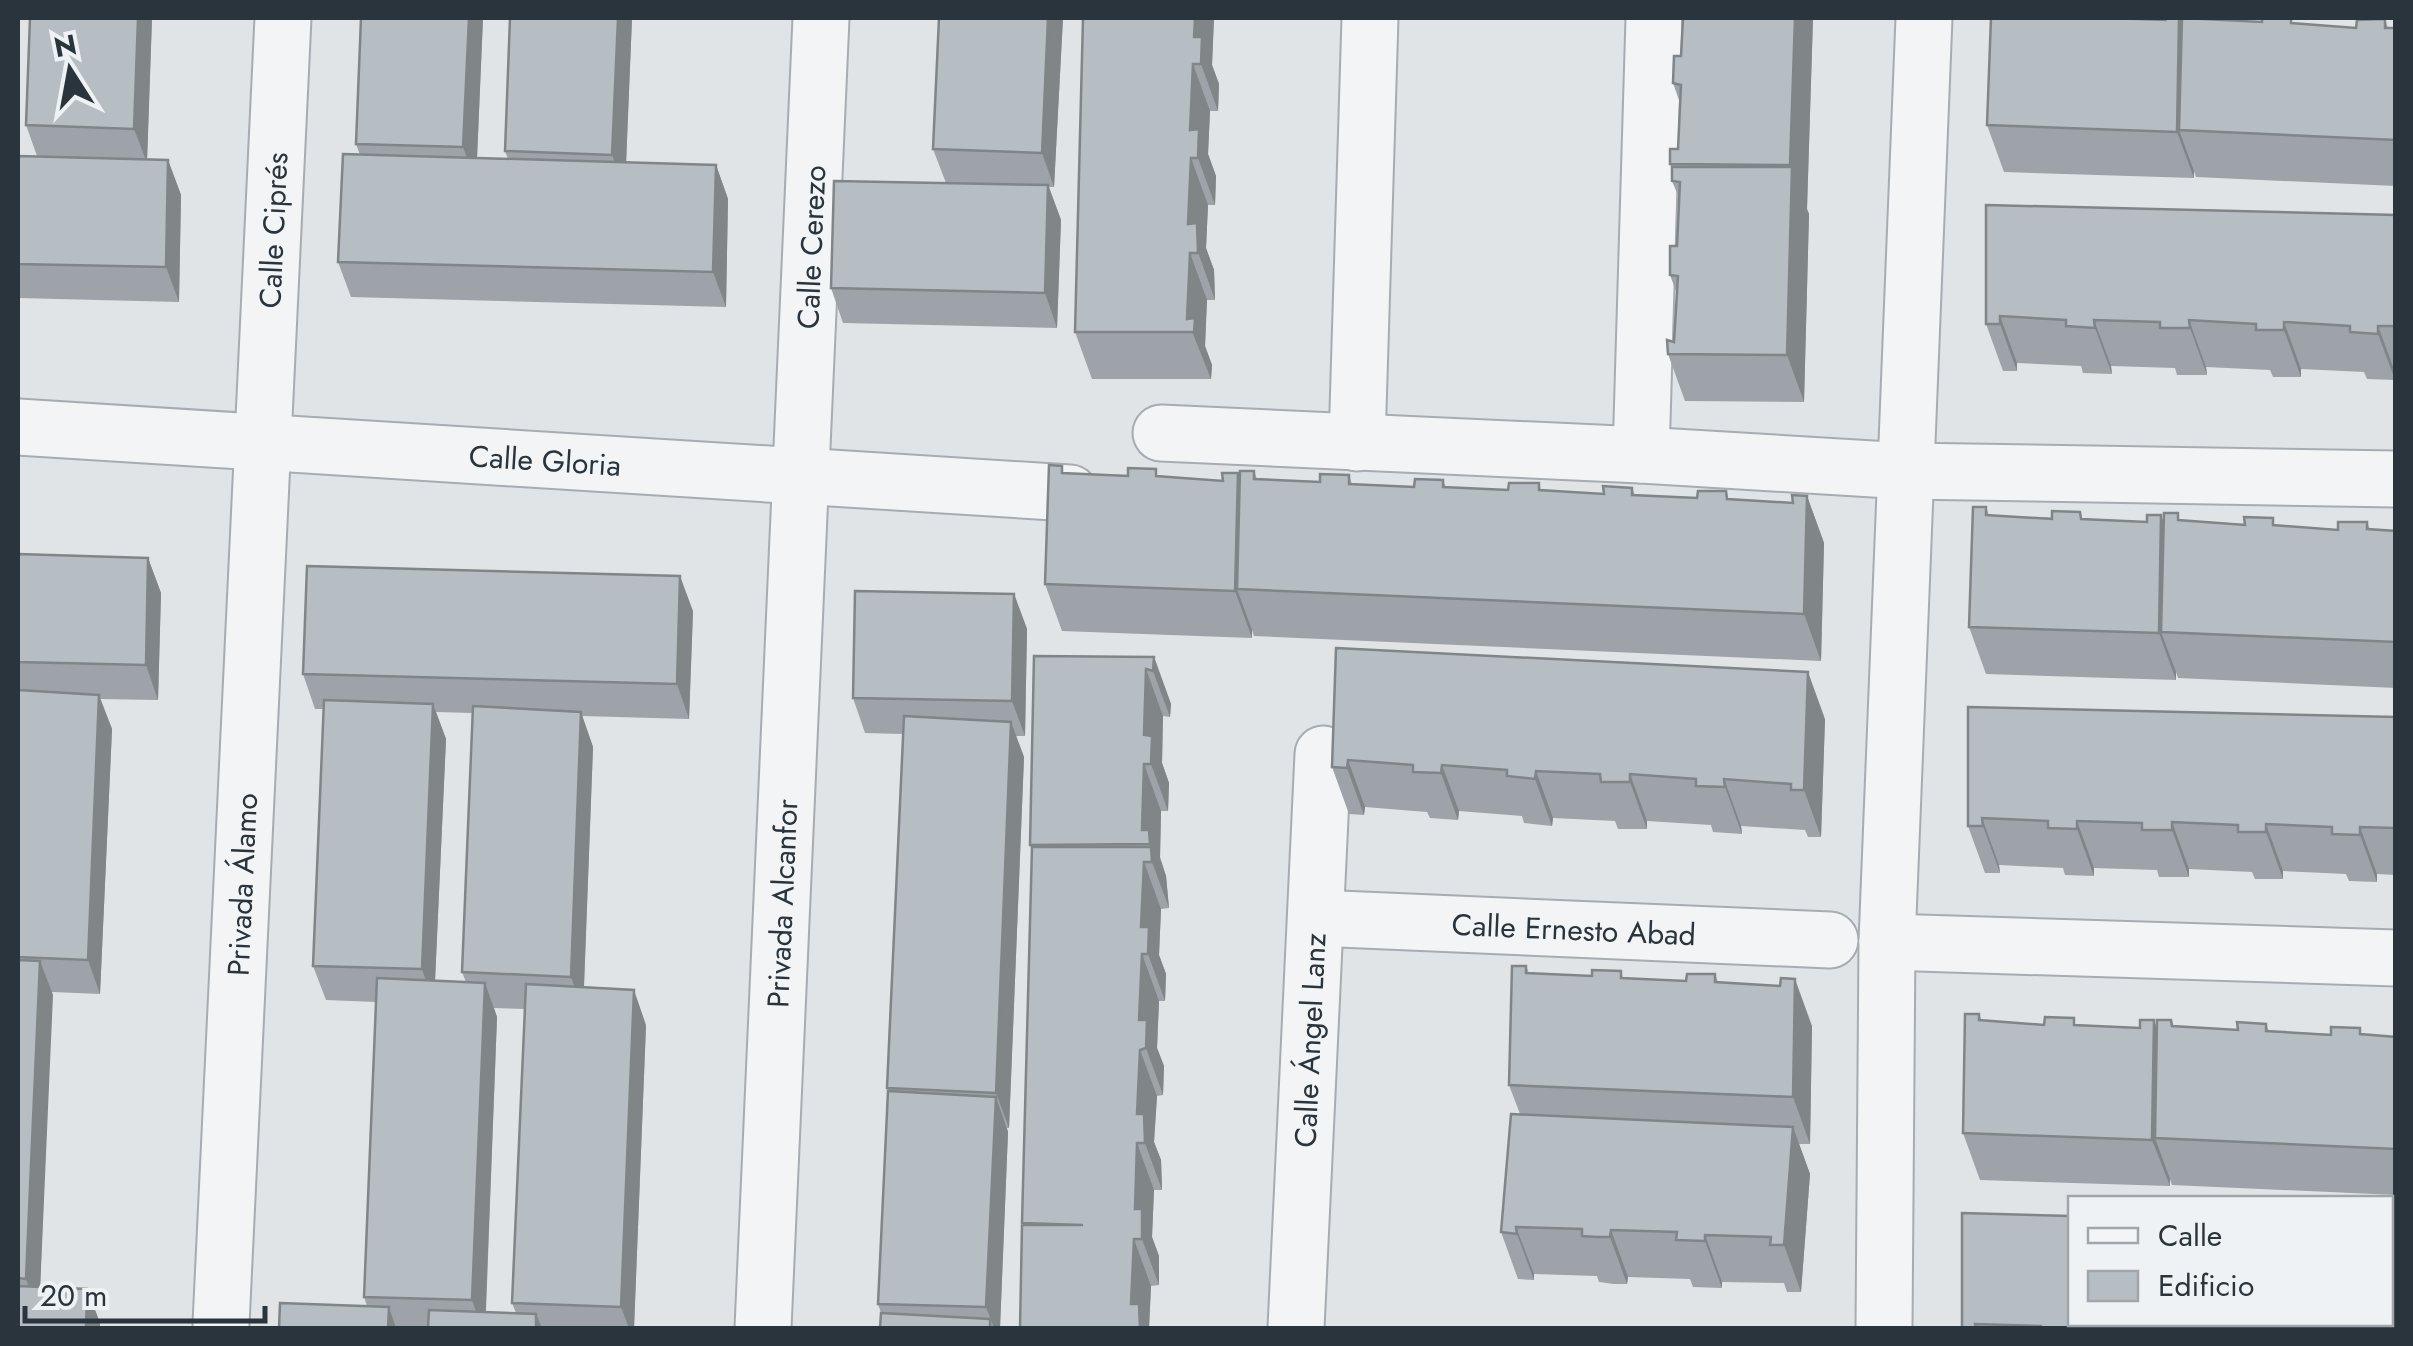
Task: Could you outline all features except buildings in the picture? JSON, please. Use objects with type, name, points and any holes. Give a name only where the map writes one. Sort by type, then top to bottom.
[{"type":"street","name":"Calle Ciprés","points":[[265,442],[282,18]]},
{"type":"street","name":"Calle Cerezo","points":[[802,476],[820,18]]},
{"type":"street","points":[[1356,443],[1370,18]]},
{"type":"street","points":[[1641,455],[1654,18]]},
{"type":"street","points":[[1884,1328],[1887,942],[1924,18]]},
{"type":"street","name":"Calle Gloria","points":[[18,427],[1070,493]]},
{"type":"street","points":[[1161,433],[1906,471],[2396,479]]},
{"type":"street","name":"Privada Álamo","points":[[221,1324],[265,442]]},
{"type":"street","name":"Privada Alcanfor","points":[[762,1328],[802,476]]},
{"type":"street","name":"Calle Ángel Lanz","points":[[1296,1328],[1324,754]]},
{"type":"street","name":"Calle Ernesto Abad","points":[[1316,918],[1830,940]]},
{"type":"street","points":[[1887,942],[2396,958]]}]
